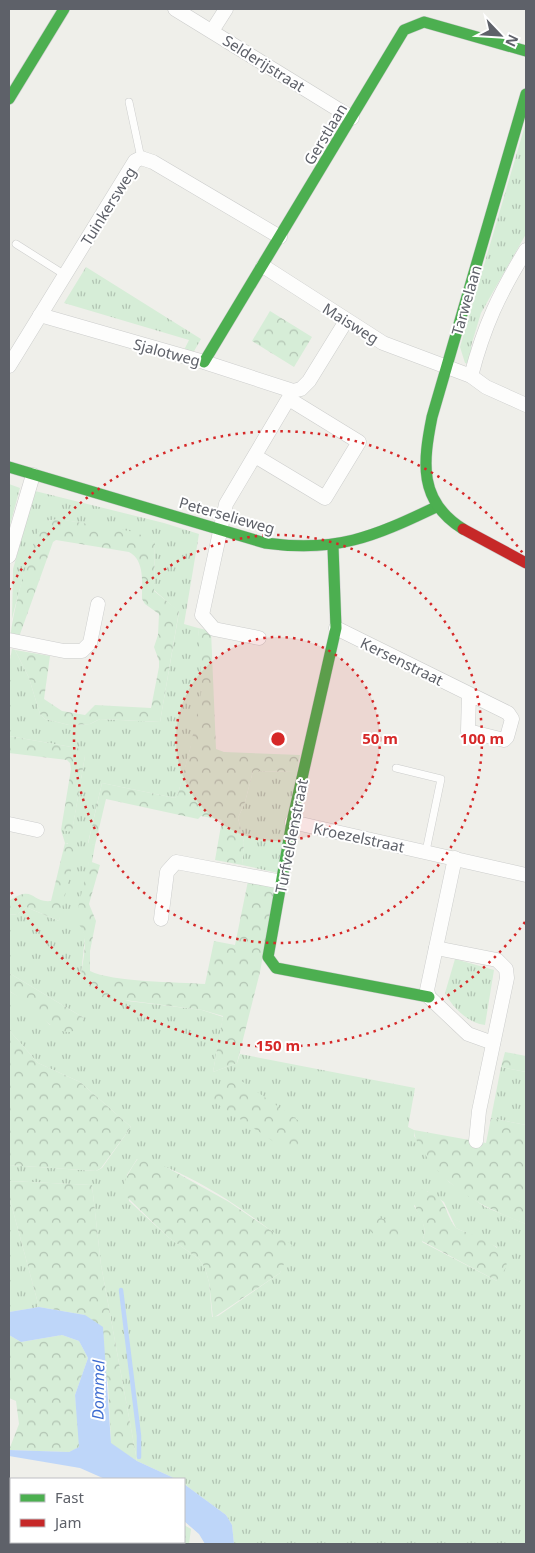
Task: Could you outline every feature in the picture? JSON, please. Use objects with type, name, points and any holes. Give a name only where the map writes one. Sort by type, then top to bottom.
[{"type":"street","points":[[11,92],[64,9]]},
{"type":"street","name":"Selderijstraat","points":[[175,9],[352,118]]},
{"type":"street","points":[[212,31],[226,9]]},
{"type":"street","name":"Gerstlaan","points":[[204,362],[404,30],[424,22],[526,51]]},
{"type":"street","name":"Tarwelaan","points":[[436,507],[428,486],[425,454],[429,428],[526,94]]},
{"type":"street","name":"Tuinkersweg","points":[[9,366],[136,161],[141,158],[153,162],[280,237]]},
{"type":"street","name":"Tarwelaan","points":[[471,376],[487,321],[526,250]]},
{"type":"street","name":"Maisweg","points":[[263,266],[383,343],[471,376],[486,388],[526,405]]},
{"type":"street","name":"Sjalotweg","points":[[40,315],[204,362],[291,395],[359,442],[325,498],[255,456]]},
{"type":"street","points":[[259,638],[214,628],[202,615],[219,529],[226,504],[291,395],[310,382],[346,320]]},
{"type":"street","name":"Peterselieweg","points":[[9,467],[265,543],[294,549],[333,547],[380,533],[436,507]]},
{"type":"street","points":[[9,556],[33,475]]},
{"type":"street","points":[[436,507],[454,526],[526,563]]},
{"type":"street","name":"Turfveldenstraat","points":[[333,547],[336,628],[292,822],[268,957],[276,968],[421,998],[429,997]]},
{"type":"street","points":[[9,640],[64,651],[82,651],[90,643],[98,604]]},
{"type":"street","name":"Kersenstraat","points":[[336,628],[469,694]]},
{"type":"street","name":"Kroezelstraat","points":[[292,822],[526,875]]},
{"type":"street","points":[[9,824],[37,830]]},
{"type":"street","points":[[455,858],[427,990],[429,997],[468,1034],[493,1044]]},
{"type":"street","points":[[161,919],[167,872],[176,862],[282,882]]},
{"type":"street","points":[[436,948],[497,960],[506,969],[507,978],[479,1111],[476,1141]]},
{"type":"lane","points":[[129,102],[141,158]]},
{"type":"lane","points":[[16,244],[65,275]]},
{"type":"lane","name":"Kroezelstraat","points":[[396,768],[441,779],[426,851]]},
{"type":"green space","points":[[526,122],[526,234],[481,313],[471,346],[468,364],[465,363],[460,347]]},
{"type":"green space","points":[[86,267],[201,339],[193,353],[184,350],[189,340],[64,303]]},
{"type":"green space","points":[[270,311],[312,337],[294,367],[252,341]]},
{"type":"green space","points":[[9,484],[20,488],[9,529]]},
{"type":"green space","points":[[35,491],[164,523],[199,534],[184,624],[198,628],[202,658],[202,689],[195,729],[178,794],[175,798],[102,783],[88,843],[95,845],[92,862],[89,862],[82,926],[85,937],[80,983],[128,1001],[202,1010],[223,1017],[213,1072],[237,1063],[240,1054],[415,1088],[408,1127],[414,1130],[414,1136],[449,1182],[485,1207],[526,1224],[526,1544],[234,1544],[232,1525],[226,1515],[185,1485],[185,1478],[174,1478],[137,1461],[101,1265],[92,1185],[9,1181],[9,1165],[96,1171],[102,1168],[131,1127],[80,1082],[38,1063],[9,1030],[9,991],[26,1001],[50,1025],[84,1018],[9,973],[9,915],[18,914],[26,907],[59,921],[68,843],[65,843],[61,830],[72,831],[85,756],[77,748],[9,736],[9,665],[12,649],[15,650],[29,678],[40,714],[45,719],[69,725],[90,724],[100,719],[160,722],[179,612],[154,590],[155,542],[83,523],[55,520],[47,521],[37,536],[21,584],[12,620],[13,569]],"holes":[[[137,1159],[176,1171],[216,1193],[288,1244],[280,1273],[218,1316],[212,1317],[209,1282],[205,1268],[199,1259],[168,1237],[129,1201],[127,1175]],[[427,1191],[444,1202],[456,1228],[497,1247],[497,1281],[422,1242],[424,1237],[423,1223],[414,1206]]]},
{"type":"green space","points":[[59,519],[135,532],[155,542],[154,591],[179,611],[160,722],[100,719],[90,724],[69,725],[45,719],[40,714],[29,678],[15,650],[50,656],[44,699],[62,711],[85,715],[95,705],[151,708],[159,667],[154,647],[158,635],[159,614],[145,604],[142,599],[142,573],[138,561],[129,552],[56,540],[53,542],[19,637],[11,635],[19,594],[34,541],[45,521]]},
{"type":"green space","points":[[198,628],[211,631],[216,749],[224,752],[300,755],[297,772],[253,771],[245,802],[238,818],[244,842],[242,865],[215,860],[222,820],[201,816],[198,819],[106,799],[95,845],[88,844],[102,783],[175,798],[178,794],[190,749],[202,689]]},
{"type":"green space","points":[[9,736],[77,748],[84,751],[85,756],[72,832],[61,830],[71,769],[70,763],[67,760],[9,753]]},
{"type":"green space","points":[[253,771],[297,772],[278,873],[242,865],[244,842],[238,818],[245,802]]},
{"type":"green space","points":[[65,843],[75,845],[76,849],[59,921],[26,907],[18,914],[9,915],[9,901],[17,896],[28,894],[44,901],[51,901]]},
{"type":"green space","points":[[89,861],[100,865],[89,904],[96,921],[90,951],[90,971],[113,977],[145,981],[205,984],[214,941],[235,945],[248,881],[275,887],[260,972],[237,1063],[213,1072],[223,1016],[202,1010],[101,997],[86,991],[80,983],[85,941],[84,933],[75,921]]},
{"type":"green space","points":[[455,959],[494,970],[485,1025],[479,1024],[462,1014],[445,993]]},
{"type":"green space","points":[[9,973],[84,1018],[77,1029],[68,1032],[59,1030],[9,991]]},
{"type":"green space","points":[[9,1030],[38,1063],[80,1082],[131,1127],[101,1168],[96,1171],[9,1165]]},
{"type":"green space","points":[[505,1052],[526,1056],[526,1072],[501,1067]]},
{"type":"green space","points":[[501,1067],[526,1072],[526,1125],[491,1118]]},
{"type":"green space","points":[[231,1079],[243,1082],[299,1121],[304,1137],[292,1154],[210,1099],[209,1097]]},
{"type":"green space","points":[[491,1118],[526,1125],[526,1224],[482,1204],[455,1187],[433,1165],[418,1143],[414,1133],[414,1130],[486,1143]]},
{"type":"green space","points":[[143,1152],[157,1162],[229,1202],[292,1245],[280,1273],[213,1318],[209,1282],[205,1268],[199,1259],[168,1237],[123,1193],[127,1177]]},
{"type":"green space","points":[[9,1181],[92,1185],[101,1265],[137,1461],[111,1444],[108,1383],[85,1315],[39,1307],[9,1196]]},
{"type":"green space","points":[[420,1189],[436,1196],[444,1204],[456,1228],[487,1241],[500,1251],[505,1258],[507,1266],[497,1281],[422,1241],[424,1234],[423,1222],[414,1199],[415,1193]]},
{"type":"green space","points":[[9,1196],[39,1307],[9,1312]]},
{"type":"green space","points":[[357,1209],[386,1220],[408,1233],[393,1244],[387,1243],[366,1226]]},
{"type":"green space","points":[[9,1335],[21,1342],[62,1335],[79,1341],[88,1358],[75,1395],[80,1447],[69,1452],[9,1450],[19,1424],[16,1401],[9,1398]]},
{"type":"green space","points":[[185,1526],[191,1529],[189,1544],[49,1544],[185,1543]]},
{"type":"water","name":"Dommel","points":[[39,1307],[85,1315],[103,1327],[111,1443],[137,1461],[174,1478],[103,1478],[80,1468],[9,1456],[9,1450],[69,1452],[79,1447],[75,1395],[88,1358],[79,1341],[62,1335],[21,1342],[9,1335],[9,1312]]},
{"type":"water","points":[[185,1485],[226,1515],[232,1525],[234,1544],[205,1544],[199,1534],[185,1522]]},
{"type":"waterway","points":[[121,1290],[139,1436],[139,1457]]},
{"type":"traffic: fast","points":[[9,99],[64,9]]},
{"type":"traffic: fast","points":[[204,362],[404,30],[424,22],[526,51]]},
{"type":"traffic: fast","points":[[463,529],[448,518],[438,506],[431,493],[426,465],[429,434],[432,417],[526,94]]},
{"type":"traffic: fast","points":[[9,467],[265,543],[290,546],[313,546],[354,540],[393,527],[436,507]]},
{"type":"traffic: fast","points":[[333,547],[336,628],[292,822],[268,957],[276,968],[429,997]]},
{"type":"traffic: jam","points":[[463,529],[526,563]]}]
